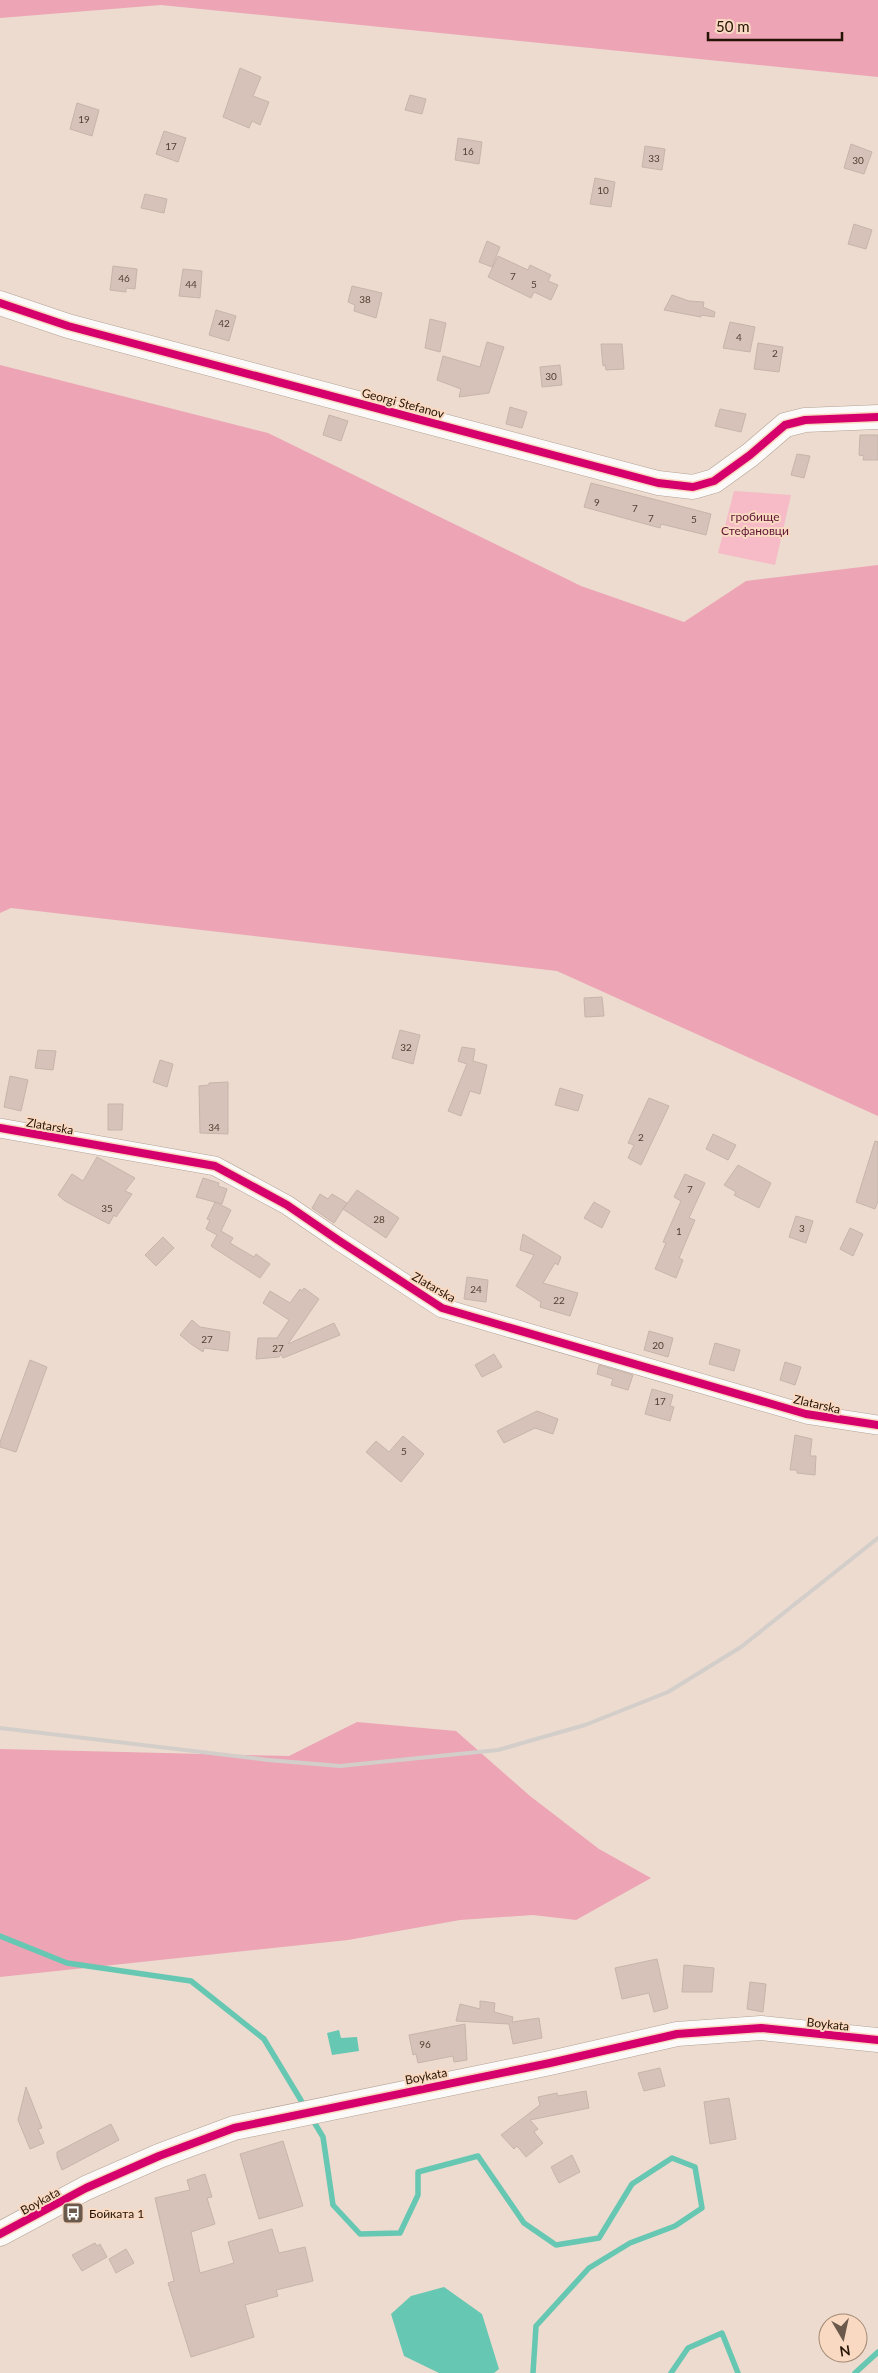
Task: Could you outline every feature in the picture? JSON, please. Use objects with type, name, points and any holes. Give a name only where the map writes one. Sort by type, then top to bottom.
[{"type":"street","name":"Georgi Stefanov","points":[[0,303],[68,326],[658,483],[693,487],[714,481],[736,467],[785,425],[805,420],[878,417]]},
{"type":"street","name":"Zlatarska","points":[[0,1128],[215,1166],[287,1205],[442,1308],[806,1414],[878,1425]]},
{"type":"street","name":"Boykata","points":[[0,2234],[86,2188],[159,2156],[234,2128],[283,2117],[550,2063],[677,2034],[761,2028],[878,2040]]},
{"type":"green space","name":"гробище Стефановци","points":[[734,491],[791,495],[775,565],[718,553]]},
{"type":"shaded area","points":[[0,0],[878,0],[878,77],[161,5],[0,18]]},
{"type":"shaded area","points":[[0,365],[268,433],[581,586],[684,622],[746,581],[878,565],[878,1116],[557,971],[11,908],[0,913]]},
{"type":"shaded area","points":[[357,1722],[456,1731],[530,1796],[599,1849],[651,1878],[576,1920],[533,1915],[460,1920],[348,1940],[0,1977],[0,1749],[289,1756]]},
{"type":"water","points":[[339,2030],[341,2038],[357,2037],[359,2051],[332,2055],[327,2033]]},
{"type":"water","points":[[444,2287],[482,2314],[499,2369],[494,2373],[439,2373],[404,2356],[391,2314],[411,2296]]},
{"type":"building","points":[[240,68],[261,77],[253,96],[269,102],[260,125],[252,121],[249,128],[223,117]]},
{"type":"building","points":[[410,95],[426,99],[422,114],[405,110]]},
{"type":"building","points":[[77,103],[99,110],[92,136],[70,129]]},
{"type":"building","points":[[164,131],[186,138],[178,162],[156,154]]},
{"type":"building","points":[[458,138],[482,142],[479,164],[455,160]]},
{"type":"building","points":[[851,144],[872,152],[864,174],[844,168]]},
{"type":"building","points":[[645,146],[665,149],[662,170],[642,167]]},
{"type":"building","points":[[595,178],[615,182],[611,207],[590,204]]},
{"type":"building","points":[[145,194],[167,199],[164,213],[141,208]]},
{"type":"building","points":[[854,224],[872,230],[866,249],[848,244]]},
{"type":"building","points":[[487,241],[500,247],[492,267],[479,262]]},
{"type":"building","points":[[498,256],[528,270],[530,265],[551,275],[548,281],[558,285],[551,300],[534,292],[531,298],[488,277]]},
{"type":"building","points":[[113,266],[137,269],[135,289],[126,288],[126,292],[110,290]]},
{"type":"building","points":[[183,269],[202,271],[200,298],[179,296]]},
{"type":"building","points":[[352,286],[382,293],[376,318],[354,311],[355,305],[348,302]]},
{"type":"building","points":[[672,295],[689,301],[704,302],[703,307],[715,312],[714,317],[701,315],[701,317],[664,310]]},
{"type":"building","points":[[216,310],[236,316],[229,341],[209,335]]},
{"type":"building","points":[[430,319],[446,323],[440,352],[425,348]]},
{"type":"building","points":[[730,322],[755,327],[750,352],[723,348]]},
{"type":"building","points":[[487,342],[504,347],[489,393],[459,397],[461,389],[437,380],[443,356],[480,367]]},
{"type":"building","points":[[758,343],[783,347],[779,372],[754,369]]},
{"type":"building","points":[[601,344],[622,344],[624,369],[606,370],[605,365],[603,366]]},
{"type":"building","points":[[560,365],[562,385],[542,387],[540,367]]},
{"type":"building","points":[[510,407],[527,412],[522,428],[506,424]]},
{"type":"building","points":[[720,409],[746,414],[741,432],[715,426]]},
{"type":"building","points":[[329,415],[348,421],[341,441],[323,435]]},
{"type":"building","points":[[860,435],[878,435],[878,460],[863,460],[864,456],[859,455]]},
{"type":"building","points":[[797,454],[810,456],[804,478],[791,475]]},
{"type":"building","points":[[591,483],[711,514],[706,535],[661,524],[660,528],[584,507]]},
{"type":"building","points":[[602,997],[604,1016],[585,1017],[584,998]]},
{"type":"building","points":[[400,1030],[420,1035],[413,1064],[392,1058]]},
{"type":"building","points":[[462,1047],[475,1049],[473,1061],[487,1065],[480,1094],[470,1091],[461,1116],[448,1111],[467,1064],[458,1061]]},
{"type":"building","points":[[38,1050],[56,1051],[53,1070],[35,1068]]},
{"type":"building","points":[[160,1060],[173,1064],[167,1087],[153,1082]]},
{"type":"building","points":[[10,1076],[28,1080],[21,1111],[4,1107]]},
{"type":"building","points":[[228,1082],[228,1134],[200,1133],[199,1086],[209,1085],[209,1083]]},
{"type":"building","points":[[560,1088],[583,1095],[578,1111],[555,1105]]},
{"type":"building","points":[[649,1098],[669,1106],[641,1165],[628,1158],[634,1145],[628,1143]]},
{"type":"building","points":[[108,1104],[123,1104],[122,1130],[108,1130]]},
{"type":"building","points":[[713,1134],[736,1145],[728,1160],[706,1149]]},
{"type":"building","points":[[875,1141],[878,1142],[878,1201],[875,1209],[856,1202]]},
{"type":"building","points":[[97,1157],[135,1178],[125,1191],[132,1194],[116,1217],[114,1215],[109,1224],[65,1201],[58,1195],[72,1174],[83,1181]]},
{"type":"building","points":[[738,1165],[771,1183],[759,1208],[734,1195],[736,1192],[724,1185]]},
{"type":"building","points":[[685,1174],[705,1183],[689,1218],[695,1220],[679,1258],[683,1260],[676,1278],[655,1269],[666,1243],[663,1242],[681,1201],[674,1197]]},
{"type":"building","points":[[203,1178],[219,1183],[218,1186],[227,1189],[222,1204],[196,1197]]},
{"type":"building","points":[[357,1190],[399,1218],[386,1238],[343,1209]]},
{"type":"building","points":[[320,1194],[328,1199],[332,1194],[347,1203],[334,1223],[312,1208]]},
{"type":"building","points":[[215,1202],[231,1210],[221,1231],[233,1238],[230,1243],[254,1257],[256,1254],[270,1264],[260,1278],[211,1246],[217,1235],[206,1229],[210,1220],[207,1219]]},
{"type":"building","points":[[594,1202],[610,1211],[602,1228],[584,1218]]},
{"type":"building","points":[[796,1216],[813,1221],[806,1243],[789,1237]]},
{"type":"building","points":[[850,1228],[863,1234],[853,1256],[840,1249]]},
{"type":"building","points":[[523,1234],[561,1257],[558,1265],[555,1263],[543,1283],[578,1293],[570,1316],[540,1307],[541,1302],[516,1286],[534,1255],[520,1250]]},
{"type":"building","points":[[163,1237],[174,1248],[156,1266],[145,1255]]},
{"type":"building","points":[[467,1277],[488,1280],[486,1302],[464,1299]]},
{"type":"building","points":[[304,1288],[319,1299],[288,1344],[334,1323],[340,1335],[283,1358],[281,1354],[279,1357],[256,1359],[258,1338],[277,1338],[289,1320],[263,1303],[270,1291],[290,1303],[300,1289],[302,1291]]},
{"type":"building","points":[[192,1320],[200,1327],[230,1332],[228,1351],[204,1348],[203,1352],[180,1335]]},
{"type":"building","points":[[649,1331],[673,1338],[668,1357],[644,1350]]},
{"type":"building","points":[[715,1343],[740,1350],[734,1371],[709,1364]]},
{"type":"building","points":[[494,1354],[502,1367],[482,1377],[475,1365]]},
{"type":"building","points":[[30,1360],[47,1367],[16,1452],[0,1447],[0,1442]]},
{"type":"building","points":[[785,1362],[801,1367],[795,1385],[780,1380]]},
{"type":"building","points":[[599,1365],[633,1375],[628,1390],[611,1385],[613,1379],[597,1374]]},
{"type":"building","points":[[652,1389],[673,1395],[670,1406],[674,1407],[670,1421],[645,1414]]},
{"type":"building","points":[[537,1411],[558,1419],[553,1434],[535,1428],[504,1443],[497,1431]]},
{"type":"building","points":[[795,1435],[812,1439],[810,1456],[816,1456],[815,1475],[797,1473],[797,1470],[790,1470]]},
{"type":"building","points":[[403,1436],[424,1454],[401,1482],[366,1452],[376,1441],[389,1452]]},
{"type":"building","points":[[657,1959],[668,2008],[654,2012],[649,1993],[622,1999],[615,1968]]},
{"type":"building","points":[[684,1965],[714,1968],[712,1992],[682,1992]]},
{"type":"building","points":[[750,1982],[766,1984],[763,2012],[747,2009]]},
{"type":"building","points":[[480,2001],[495,2003],[494,2012],[513,2017],[512,2022],[539,2018],[542,2038],[513,2044],[509,2024],[456,2021],[460,2004],[480,2009]]},
{"type":"building","points":[[465,2024],[467,2060],[454,2062],[453,2056],[418,2063],[416,2054],[413,2055],[409,2035]]},
{"type":"building","points":[[660,2068],[665,2086],[644,2091],[638,2073]]},
{"type":"building","points":[[26,2087],[42,2128],[38,2129],[44,2143],[30,2149],[18,2120]]},
{"type":"building","points":[[586,2091],[589,2108],[530,2120],[538,2129],[534,2132],[543,2143],[526,2157],[517,2146],[514,2149],[501,2135],[540,2105],[538,2097],[557,2093],[558,2096]]},
{"type":"building","points":[[729,2098],[736,2139],[710,2144],[704,2102]]},
{"type":"building","points":[[111,2124],[119,2140],[62,2170],[57,2152]]},
{"type":"building","points":[[283,2141],[303,2206],[259,2219],[240,2154]]},
{"type":"building","points":[[572,2155],[580,2172],[559,2183],[551,2167]]},
{"type":"building","points":[[205,2174],[212,2197],[207,2198],[215,2224],[191,2232],[200,2273],[234,2263],[228,2242],[272,2229],[279,2253],[305,2247],[313,2281],[276,2290],[278,2296],[245,2305],[254,2337],[191,2357],[168,2283],[174,2281],[155,2198],[190,2190],[187,2180]]},
{"type":"building","points":[[95,2243],[97,2246],[100,2244],[107,2257],[82,2271],[72,2255]]},
{"type":"building","points":[[126,2249],[134,2263],[116,2273],[109,2259]]},
{"type":"waterway","points":[[0,1936],[67,1963],[191,1981],[264,2039],[305,2107]]},
{"type":"waterway","points":[[311,2117],[323,2137],[333,2205],[360,2234],[400,2233],[418,2195],[418,2172],[478,2156],[524,2223],[556,2245],[599,2238],[632,2184],[672,2158],[695,2167],[702,2208],[675,2226],[630,2243],[589,2268],[536,2326],[533,2373]]},
{"type":"waterway","points":[[671,2373],[688,2348],[722,2333],[738,2373]]},
{"type":"waterway","points":[[855,2373],[878,2352]]},
{"type":"railway","points":[[0,1728],[268,1760],[340,1766],[498,1750],[585,1725],[668,1692],[741,1647],[878,1538]]},
{"type":"cycle path","points":[[0,303],[68,326],[658,483],[693,487],[714,481],[750,455],[785,425],[805,420],[878,417]]},
{"type":"cycle path","points":[[0,1128],[215,1166],[287,1205],[442,1308],[806,1414],[878,1425]]},
{"type":"cycle path","points":[[0,2234],[86,2188],[159,2156],[234,2128],[550,2063],[677,2034],[761,2028],[878,2040]]},
{"type":"place","name":"Бойката 1","points":[[73,2213]]}]
